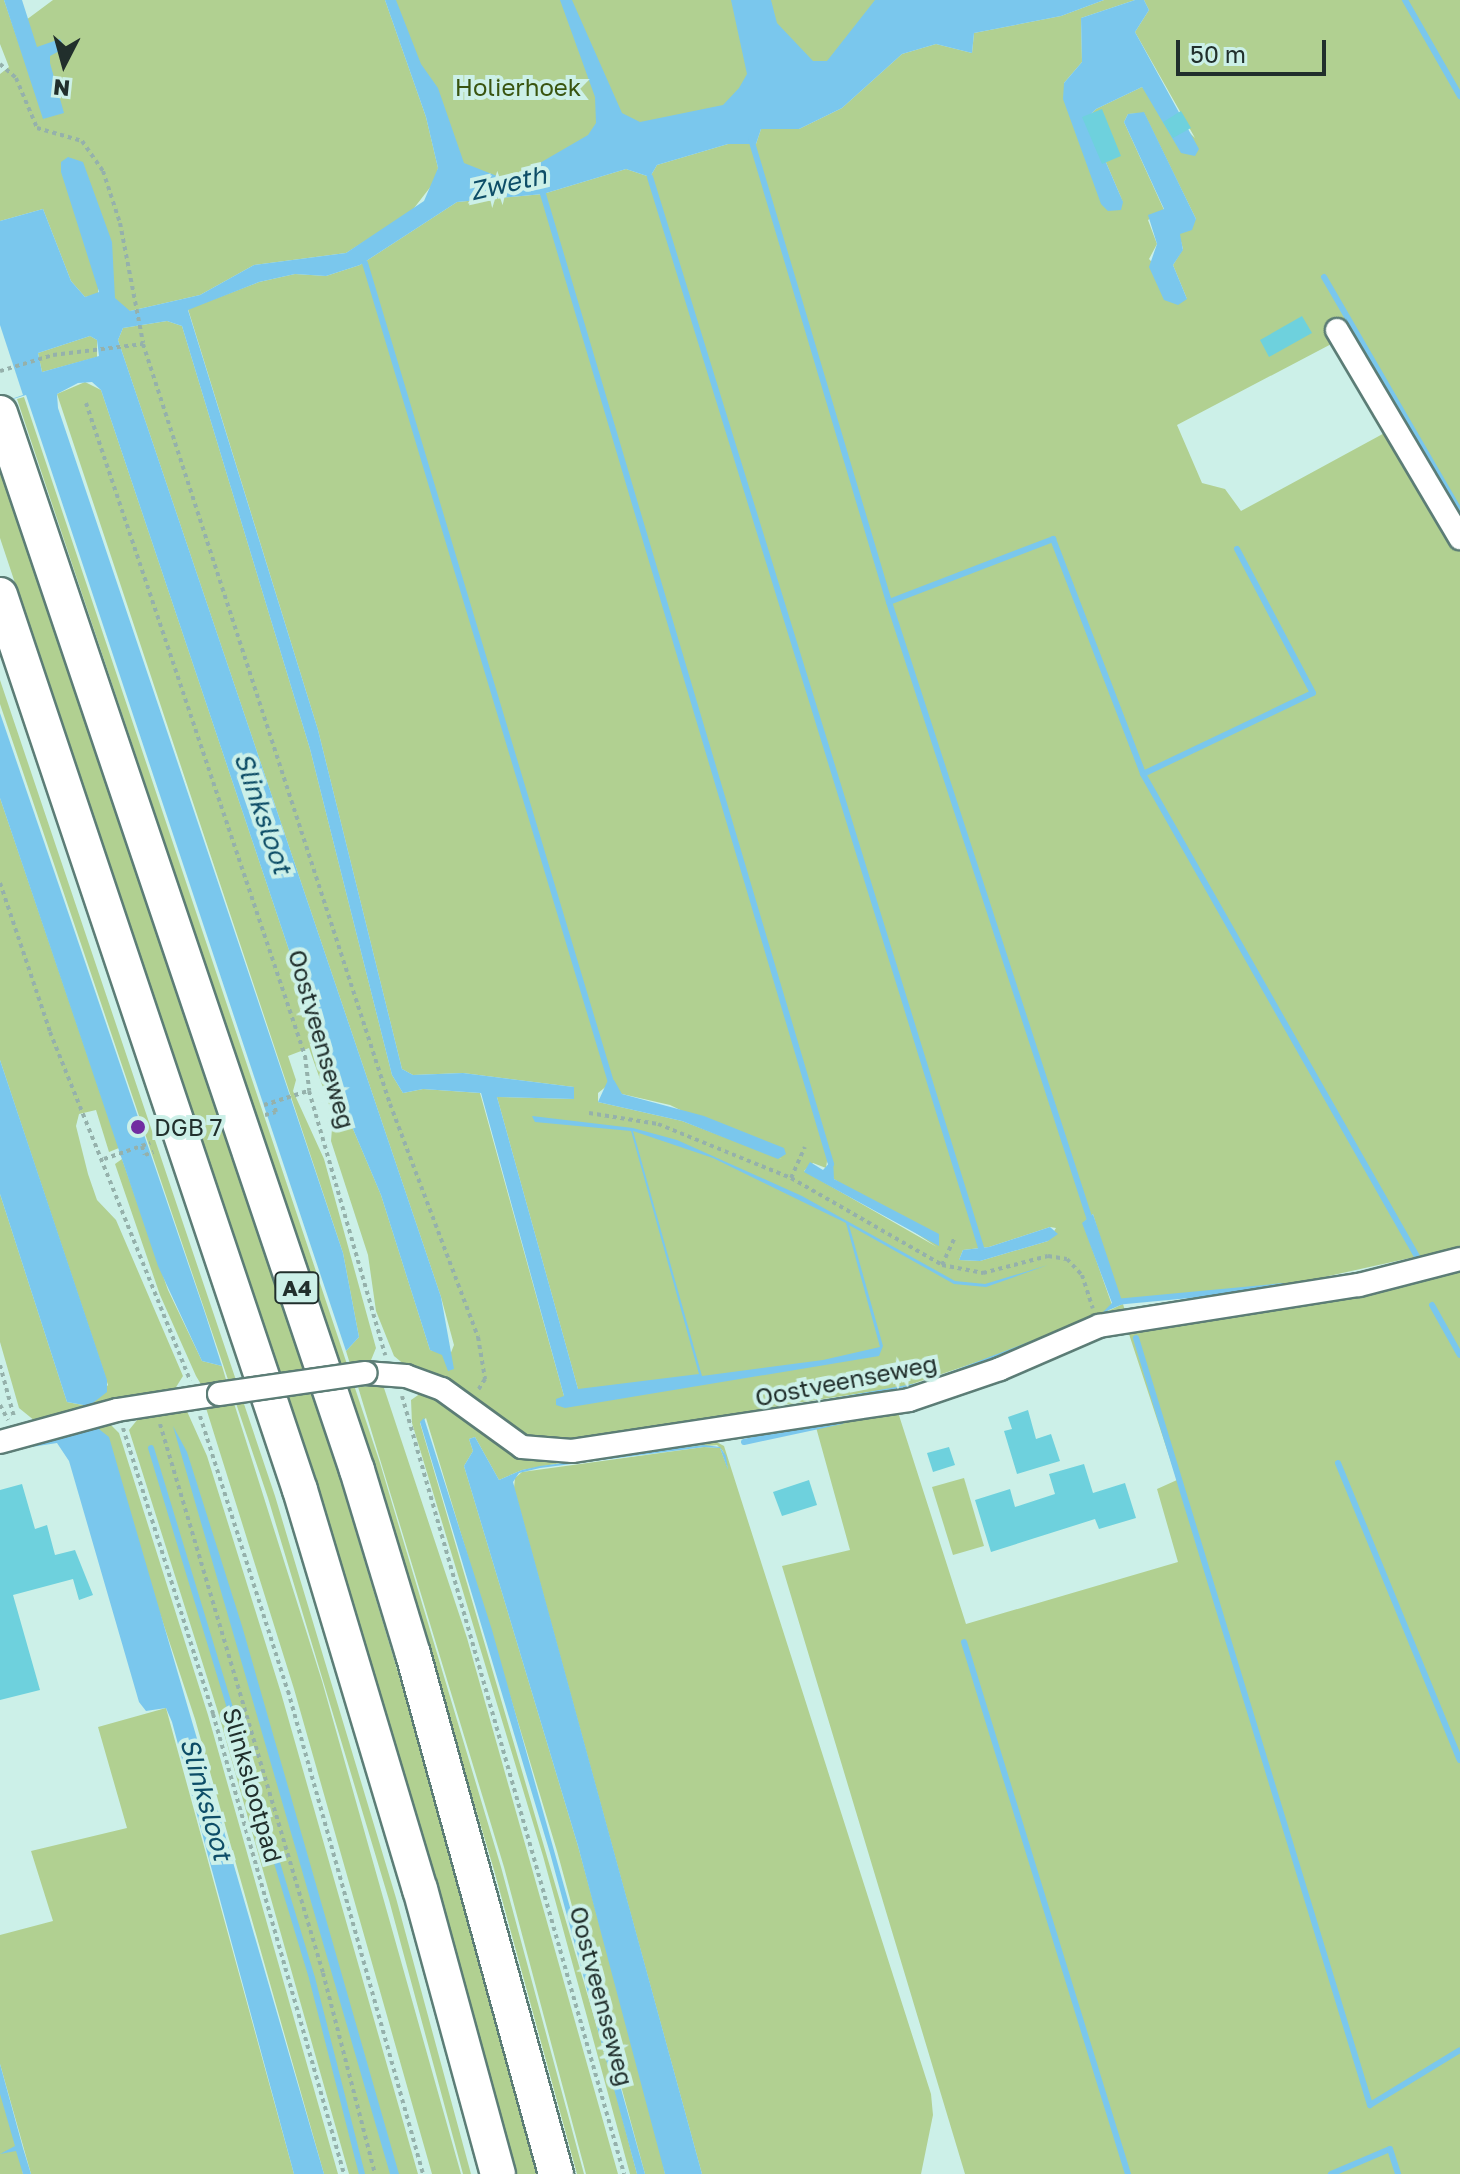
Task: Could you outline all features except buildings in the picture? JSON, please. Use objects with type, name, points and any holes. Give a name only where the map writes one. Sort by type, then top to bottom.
[{"type":"highway","name":"A4","points":[[0,413],[357,1470],[413,1654],[556,2174]]},
{"type":"highway","name":"A4","points":[[0,595],[305,1505],[498,2174]]},
{"type":"street","points":[[1337,330],[1460,538]]},
{"type":"street","name":"Oostveenseweg","points":[[10,1438],[154,1403],[365,1373],[392,1374],[442,1389],[500,1436],[522,1447],[593,1448],[909,1400],[1000,1369],[1099,1326],[1359,1285],[1460,1259]]},
{"type":"path","points":[[0,64],[16,78],[37,128],[76,138],[96,158],[115,204],[143,344],[390,1104],[478,1337],[485,1379],[469,1408]]},
{"type":"path","points":[[0,371],[40,358],[97,351],[122,343],[143,344]]},
{"type":"path","name":"Oostveenseweg","points":[[86,403],[305,1056],[309,1091],[392,1374],[401,1385],[406,1425],[533,1842],[624,2174]]},
{"type":"path","points":[[0,883],[50,1032],[104,1159],[194,1397],[288,1691],[423,2174]]},
{"type":"path","points":[[264,1105],[309,1091]]},
{"type":"path","points":[[264,1115],[276,1112],[273,1102]]},
{"type":"path","points":[[589,1113],[658,1124],[791,1178],[942,1265],[983,1273],[1048,1256],[1067,1259],[1082,1275],[1099,1326]]},
{"type":"path","points":[[104,1159],[150,1143]]},
{"type":"path","points":[[142,1146],[145,1155],[153,1152]]},
{"type":"path","points":[[791,1178],[805,1147]]},
{"type":"path","points":[[942,1265],[955,1237]]},
{"type":"path","points":[[0,1365],[10,1438]]},
{"type":"path","points":[[154,1403],[323,1973],[375,2174]]},
{"type":"path","name":"Slinkslootpad","points":[[117,1410],[222,1743],[344,2174]]},
{"type":"green space","points":[[0,0],[4,0],[45,120],[18,26],[53,0],[385,0],[426,117],[438,168],[435,181],[411,212],[346,253],[254,265],[200,295],[130,311],[114,306],[61,162],[98,278],[98,294],[85,297],[71,281],[43,209],[0,221],[0,74],[9,67],[0,44]]},
{"type":"green space","name":"Holierhoek","points":[[395,0],[965,0],[798,88],[501,182],[460,184]]},
{"type":"green space","points":[[1104,0],[1135,0],[1081,18],[1082,62],[1064,83],[1123,202],[1087,118],[1096,109],[1142,87],[1195,138],[1135,32],[1149,10],[1144,0],[1460,0],[1460,514],[1356,331],[1177,425],[1202,483],[1225,489],[1241,511],[1390,430],[1460,548],[1460,1247],[1297,1283],[1119,1300],[1093,1214],[1083,1223],[1112,1305],[1108,1311],[1123,1304],[1126,1314],[1099,1314],[950,1383],[583,1445],[524,1437],[460,1386],[406,1366],[394,1356],[376,1311],[368,1255],[331,1141],[333,1116],[309,1048],[288,1056],[296,1080],[293,1091],[324,1159],[376,1348],[369,1365],[350,1364],[346,1351],[359,1337],[343,1253],[57,394],[85,382],[101,390],[334,1084],[381,1195],[430,1350],[450,1355],[454,1345],[441,1297],[118,340],[123,328],[167,321],[182,326],[310,749],[392,1075],[403,1093],[423,1089],[480,1093],[564,1396],[578,1389],[497,1097],[573,1099],[574,1087],[463,1073],[413,1075],[402,1069],[318,730],[188,309],[259,282],[295,274],[326,276],[360,265],[457,202],[543,194],[626,169],[650,177],[657,165],[728,144],[756,144],[761,129],[799,129],[842,108],[902,54],[936,44],[972,53],[974,33],[1061,16]],"holes":[[[1144,113],[1196,219],[1179,234],[1183,249],[1173,265],[1187,299],[1149,259],[1157,244],[1148,220],[1164,210],[1124,122],[1128,114]],[[608,1085],[622,1094],[670,1105],[782,1159],[682,1121],[598,1102],[598,1093]],[[827,1161],[834,1179],[937,1247],[804,1171],[813,1163],[826,1168]],[[1050,1227],[1056,1228],[1048,1241],[980,1261],[959,1260],[963,1250],[989,1247]],[[1025,1346],[925,1384],[866,1396],[769,1407],[903,1387]]]},
{"type":"green space","points":[[90,336],[97,340],[97,357],[42,372],[38,353]]},
{"type":"green space","points":[[24,397],[380,1463],[501,1867],[584,2174],[577,2174],[494,1870],[373,1465],[17,399]]},
{"type":"green space","points":[[0,458],[339,1476],[460,1879],[541,2174],[514,2174],[436,1886],[315,1483],[0,538]]},
{"type":"green space","points":[[0,680],[275,1496],[396,1898],[471,2174],[463,2174],[389,1900],[268,1498],[0,704]]},
{"type":"green space","points":[[0,798],[119,1148],[109,1152],[96,1110],[79,1114],[76,1126],[88,1174],[97,1200],[116,1220],[183,1376],[173,1392],[35,1421],[19,1408],[0,1342],[0,1194],[67,1402],[88,1406],[108,1385],[0,1060]]},
{"type":"green space","points":[[122,1159],[168,1290],[202,1361],[222,1366],[227,1383],[202,1386],[196,1376],[160,1295],[115,1164]]},
{"type":"green space","points":[[1460,1271],[1460,2174],[965,2174],[782,1566],[850,1550],[814,1420],[896,1406],[966,1624],[1178,1562],[1157,1489],[1177,1480],[1126,1325],[1308,1304]]},
{"type":"green space","points":[[383,1385],[467,1638],[618,2174],[586,2174],[504,1867],[358,1387]]},
{"type":"green space","points":[[424,1391],[467,1416],[513,1453],[711,1439],[724,1446],[931,2094],[933,2115],[921,2174],[702,2174],[514,1488],[515,1478],[522,1472],[704,1447],[720,1448],[717,1445],[663,1450],[561,1463],[522,1470],[499,1480],[475,1437],[469,1439],[473,1451],[464,1466],[578,1846],[658,2139],[665,2174],[645,2174],[557,1851],[426,1418],[420,1423],[611,2075],[637,2174],[630,2174],[543,1856],[412,1423],[411,1400]]},
{"type":"green space","points":[[233,1400],[322,1681],[461,2174],[432,2174],[294,1689],[206,1408]]},
{"type":"green space","points":[[186,1409],[207,1456],[281,1693],[418,2174],[349,2174],[218,1712],[129,1430],[142,1414]]},
{"type":"green space","points":[[107,1421],[119,1433],[208,1715],[338,2174],[324,2174],[195,1719],[100,1433],[94,1426],[25,1448],[24,1442]]},
{"type":"green space","points":[[964,1478],[984,1546],[953,1555],[932,1487]]},
{"type":"green space","points":[[166,1708],[294,2174],[31,2174],[0,2064],[0,1935],[53,1921],[31,1851],[127,1828],[98,1727]]},
{"type":"green space","points":[[0,2087],[19,2151],[23,2174],[0,2174]]},
{"type":"water","points":[[4,0],[22,0],[37,47],[60,39],[65,48],[50,56],[64,113],[43,119]]},
{"type":"water","points":[[385,0],[396,0],[421,64],[438,88],[464,163],[502,178],[526,171],[588,135],[596,123],[595,97],[560,0],[572,0],[622,113],[640,122],[723,105],[739,88],[747,74],[731,0],[771,0],[777,23],[813,61],[827,61],[875,0],[1104,0],[1061,16],[974,33],[972,53],[936,44],[902,54],[842,108],[799,129],[761,129],[756,144],[728,144],[657,165],[650,177],[626,169],[543,194],[457,202],[360,265],[326,276],[295,274],[259,282],[188,310],[318,730],[402,1069],[413,1075],[463,1073],[574,1087],[574,1099],[497,1097],[578,1389],[699,1374],[631,1131],[535,1122],[532,1116],[633,1128],[677,1140],[802,1196],[955,1281],[985,1284],[1048,1265],[986,1287],[954,1284],[849,1225],[883,1346],[879,1356],[565,1408],[556,1405],[556,1399],[564,1396],[481,1093],[423,1089],[403,1093],[392,1075],[310,749],[182,326],[167,321],[123,328],[118,340],[441,1297],[454,1369],[448,1371],[442,1355],[430,1350],[381,1195],[334,1084],[101,390],[92,382],[78,383],[57,394],[58,408],[343,1253],[359,1337],[346,1351],[26,395],[0,403],[0,221],[43,209],[71,281],[85,297],[99,292],[61,172],[61,162],[68,157],[83,162],[112,242],[115,298],[130,311],[200,295],[254,265],[346,253],[424,201],[438,168],[426,117]],"holes":[[[90,336],[97,340],[99,356],[42,372],[38,353]],[[633,1131],[713,1158],[846,1223],[880,1347],[823,1360],[702,1376]]]},
{"type":"water","points":[[1135,0],[1144,0],[1149,10],[1135,32],[1199,149],[1195,156],[1181,153],[1142,87],[1096,109],[1087,118],[1123,202],[1121,210],[1108,211],[1101,204],[1063,99],[1064,83],[1082,62],[1081,18]]},
{"type":"water","points":[[1144,112],[1196,219],[1192,230],[1180,234],[1183,250],[1173,265],[1187,299],[1178,305],[1164,300],[1149,267],[1157,244],[1148,215],[1164,209],[1124,122],[1128,114]]},
{"type":"water","points":[[0,713],[222,1366],[202,1361],[158,1266],[0,798]]},
{"type":"water","points":[[0,1060],[107,1380],[107,1392],[89,1406],[67,1402],[0,1194]]},
{"type":"water","points":[[608,1080],[614,1080],[622,1094],[704,1116],[784,1148],[786,1154],[778,1159],[682,1121],[598,1102]]},
{"type":"water","points":[[833,1159],[834,1179],[939,1234],[939,1246],[804,1172],[810,1162],[823,1170]]},
{"type":"water","points":[[1093,1214],[1123,1304],[1102,1313],[1112,1303],[1082,1223]]},
{"type":"water","points":[[1050,1227],[1058,1234],[1048,1241],[980,1261],[959,1260],[963,1250],[989,1247]]},
{"type":"water","points":[[1089,1319],[1023,1348],[925,1384],[761,1411],[924,1382]]},
{"type":"water","points":[[424,1418],[492,1630],[645,2174],[637,2174],[550,1853],[420,1422]]},
{"type":"water","name":"Slinksloot","points":[[95,1426],[109,1437],[324,2174],[294,2174],[172,1722],[166,1708],[146,1711],[139,1702],[69,1461],[57,1443],[25,1448]]},
{"type":"water","points":[[173,1426],[187,1452],[242,1626],[399,2174],[390,2174]]},
{"type":"water","points":[[475,1437],[499,1480],[522,1470],[540,1466],[704,1445],[720,1447],[726,1456],[728,1470],[720,1448],[704,1447],[540,1468],[519,1473],[513,1482],[702,2174],[665,2174],[578,1846],[464,1466],[473,1451],[469,1439]]},
{"type":"water","points":[[0,2064],[31,2174],[23,2174],[16,2151],[0,2154],[15,2146],[0,2094]]},
{"type":"pier","points":[[0,325],[23,395],[0,403]]},
{"type":"waterway","points":[[1405,0],[1460,96]]},
{"type":"waterway","points":[[751,139],[889,602],[1091,1223]]},
{"type":"waterway","points":[[650,177],[983,1254]]},
{"type":"waterway","name":"Zweth","points":[[543,194],[831,1164]]},
{"type":"waterway","points":[[365,263],[612,1086]]},
{"type":"waterway","points":[[1324,277],[1460,512]]},
{"type":"waterway","points":[[889,602],[1053,539],[1143,774],[1313,693],[1237,549]]},
{"type":"waterway","points":[[1143,774],[1419,1260]]},
{"type":"waterway","points":[[1115,1302],[1283,1286]]},
{"type":"waterway","points":[[1432,1305],[1460,1355]]},
{"type":"waterway","points":[[1136,1338],[1370,2105],[1460,2050]]},
{"type":"waterway","points":[[744,1442],[842,1421]]},
{"type":"waterway","points":[[151,1448],[312,1978],[362,2174]]},
{"type":"waterway","points":[[1338,1463],[1460,1760]]},
{"type":"waterway","points":[[964,1642],[1128,2174]]},
{"type":"waterway","points":[[1331,2174],[1390,2149],[1398,2174]]},
{"type":"place","name":"DGB 7","points":[[138,1127]]}]
